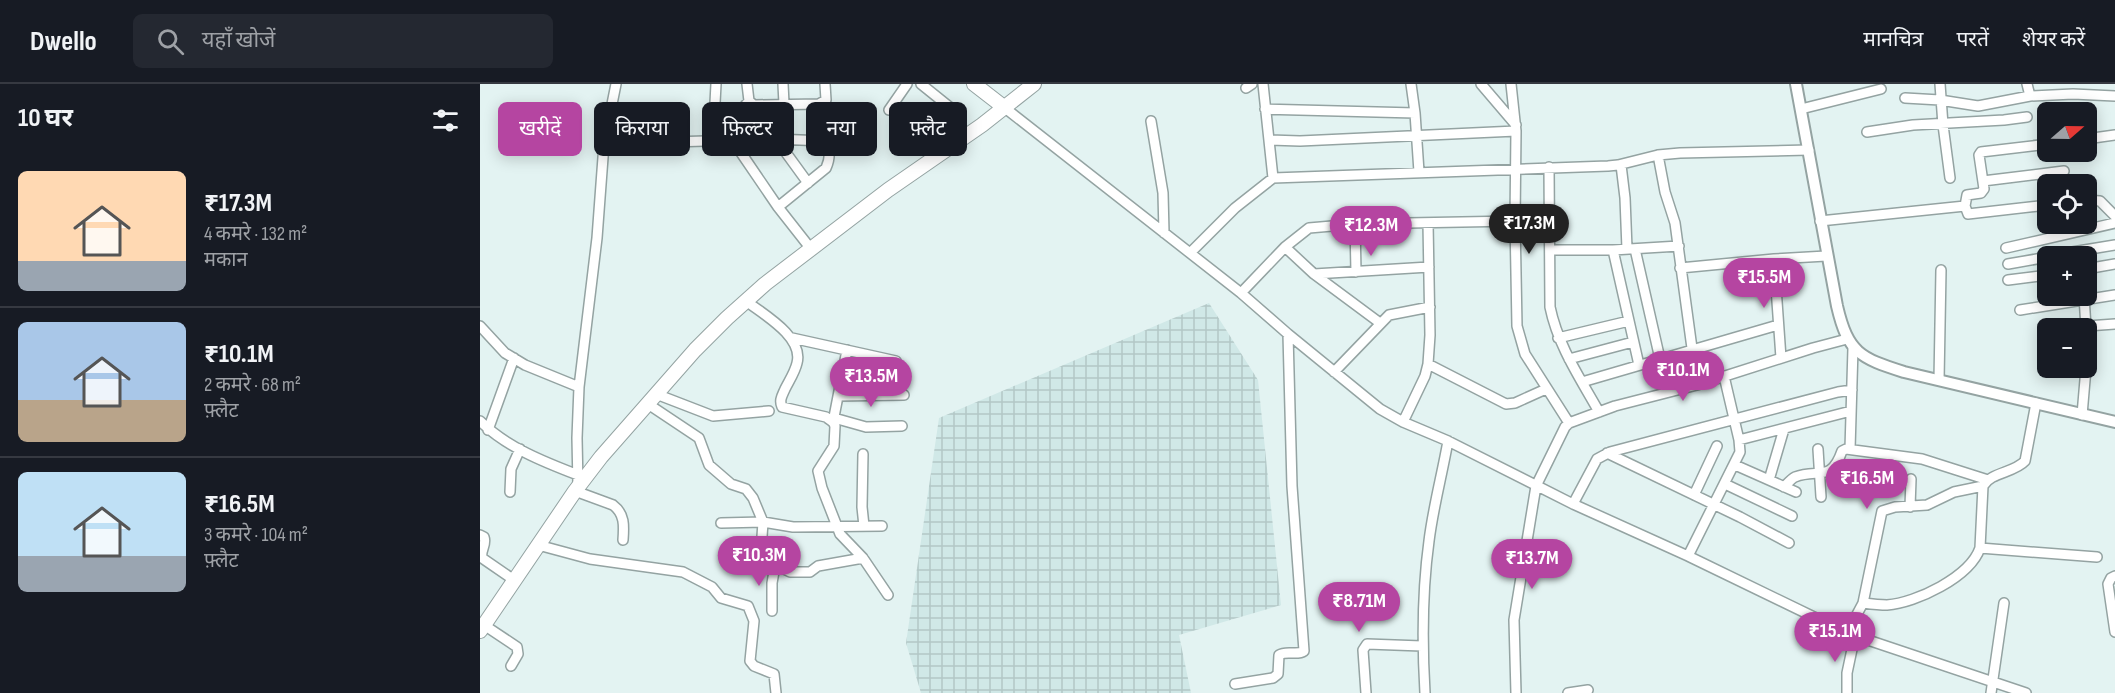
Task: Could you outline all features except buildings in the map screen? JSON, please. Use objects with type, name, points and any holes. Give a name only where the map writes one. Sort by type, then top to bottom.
[{"type":"highway","points":[[974,84],[1002,106]]},
{"type":"highway","points":[[1002,106],[1023,84]]},
{"type":"highway","points":[[482,628],[577,484],[703,342],[746,301],[916,169],[925,158],[1034,84]]},
{"type":"main road","points":[[1790,84],[1809,165],[1839,316],[1850,344],[1878,363],[2115,422]]},
{"type":"main road","points":[[1796,84],[1806,151]]},
{"type":"street","points":[[612,102],[616,84]]},
{"type":"street","points":[[715,102],[716,84]]},
{"type":"street","points":[[747,84],[749,101]]},
{"type":"street","points":[[783,84],[784,102]]},
{"type":"street","points":[[794,104],[825,103],[827,98],[825,84]]},
{"type":"street","points":[[895,102],[907,84]]},
{"type":"street","points":[[921,84],[943,102]]},
{"type":"street","points":[[1263,84],[1272,178]]},
{"type":"street","points":[[1411,84],[1419,172]]},
{"type":"street","points":[[1481,84],[1516,128]]},
{"type":"street","points":[[1511,84],[1516,128],[1517,326],[1525,354],[1569,423]]},
{"type":"street","points":[[1940,84],[1950,178]]},
{"type":"street","points":[[2027,84],[2030,96]]},
{"type":"street","points":[[1801,109],[1881,89]]},
{"type":"street","points":[[1905,98],[1978,105],[2030,96],[2073,94],[2115,96]]},
{"type":"street","points":[[1002,106],[1241,293],[1380,409],[1536,486],[1851,634],[2026,693]]},
{"type":"street","points":[[1265,109],[1415,113]]},
{"type":"street","points":[[1867,132],[1913,125],[1943,125],[2027,117]]},
{"type":"street","points":[[1151,121],[1163,194],[1164,233]]},
{"type":"street","points":[[1270,140],[1416,136],[1516,128]]},
{"type":"street","points":[[2097,137],[2115,135]]},
{"type":"street","points":[[778,207],[828,165],[827,143],[822,140],[794,139]]},
{"type":"street","points":[[2037,145],[1981,152],[1979,155],[1983,192],[1967,195],[1965,206],[1967,213],[1970,214],[2037,206]]},
{"type":"street","points":[[1190,253],[1235,208],[1272,178],[1621,165],[1658,155],[1680,153],[1806,151]]},
{"type":"street","points":[[1658,155],[1661,178],[1675,223],[1679,246],[1680,268],[1697,385]]},
{"type":"street","points":[[577,484],[579,387],[597,238],[603,156]]},
{"type":"street","points":[[747,156],[778,207],[811,249]]},
{"type":"street","points":[[788,156],[808,183]]},
{"type":"street","points":[[1621,165],[1631,249],[1660,359]]},
{"type":"street","points":[[1549,167],[1550,308],[1558,338],[1599,412]]},
{"type":"street","points":[[1983,181],[2064,171]]},
{"type":"street","points":[[2097,201],[2115,216]]},
{"type":"street","points":[[1820,221],[1965,206]]},
{"type":"street","points":[[1241,293],[1285,247],[1309,228],[1355,224],[1515,221]]},
{"type":"street","points":[[1403,422],[1425,376],[1428,364],[1430,307],[1428,223]]},
{"type":"street","points":[[1355,224],[1356,272]]},
{"type":"street","points":[[2006,248],[2115,224]]},
{"type":"street","points":[[2097,250],[2115,245]]},
{"type":"street","points":[[1550,250],[1613,250],[1679,246]]},
{"type":"street","points":[[1285,247],[1314,274],[1380,323]]},
{"type":"street","points":[[1613,250],[1639,365]]},
{"type":"street","points":[[1680,268],[1826,256]]},
{"type":"street","points":[[1774,259],[1781,358]]},
{"type":"street","points":[[2008,264],[2037,259]]},
{"type":"street","points":[[2097,267],[2115,264]]},
{"type":"street","points":[[1314,274],[1429,267]]},
{"type":"street","points":[[1939,380],[1941,270]]},
{"type":"street","points":[[2008,280],[2037,276]]},
{"type":"street","points":[[2097,296],[2115,295]]},
{"type":"street","points":[[746,301],[792,338],[797,363],[781,399],[781,405],[784,408],[866,427],[903,426]]},
{"type":"street","points":[[2020,310],[2040,306]]},
{"type":"street","points":[[1334,372],[1380,323],[1392,314],[1430,307]]},
{"type":"street","points":[[1558,338],[1629,321]]},
{"type":"street","points":[[2097,326],[2115,324]]},
{"type":"street","points":[[1582,382],[1778,325]]},
{"type":"street","points":[[480,326],[498,347],[514,358],[579,387]]},
{"type":"street","points":[[1235,684],[1276,676],[1277,659],[1281,653],[1304,651],[1292,497],[1288,334]]},
{"type":"street","points":[[792,338],[896,361]]},
{"type":"street","points":[[1569,358],[1633,342]]},
{"type":"street","points":[[1516,693],[1514,620],[1536,486],[1569,423],[1781,358],[1850,344],[1852,390],[1850,449]]},
{"type":"street","points":[[847,350],[833,420],[834,446],[818,471],[818,475],[836,527],[846,542],[863,558],[888,595]]},
{"type":"street","points":[[488,430],[514,358]]},
{"type":"street","points":[[1428,364],[1506,404],[1515,403],[1546,389]]},
{"type":"street","points":[[1688,556],[1740,452],[1735,418],[1724,376]]},
{"type":"street","points":[[2082,415],[2085,378]]},
{"type":"street","points":[[1574,504],[1597,459],[1607,453],[1735,418],[1852,390]]},
{"type":"street","points":[[838,396],[904,395]]},
{"type":"street","points":[[652,399],[713,416],[769,411]]},
{"type":"street","points":[[652,399],[699,438],[709,465],[731,484],[746,489],[753,498],[763,522],[761,554],[775,566],[790,572],[810,572],[818,566],[863,558]]},
{"type":"street","points":[[1847,693],[1851,634],[1863,603],[1882,512],[1887,509],[1927,505],[1954,492],[1986,483],[2019,466],[2025,461],[2037,403]]},
{"type":"street","points":[[1739,440],[1851,411]]},
{"type":"street","points":[[480,421],[488,430],[618,508],[623,520],[623,540]]},
{"type":"street","points":[[1769,480],[1784,429]]},
{"type":"street","points":[[1425,693],[1422,646],[1423,599],[1429,540],[1448,441]]},
{"type":"street","points":[[1694,495],[1717,446]]},
{"type":"street","points":[[510,492],[511,469],[520,449]]},
{"type":"street","points":[[1818,449],[1821,497]]},
{"type":"street","points":[[1784,487],[1796,477],[1818,474],[1836,466],[1842,451],[1850,449],[1936,462],[1986,483]]},
{"type":"street","points":[[1607,453],[1789,543]]},
{"type":"street","points":[[862,454],[864,526]]},
{"type":"street","points":[[1735,465],[1796,492]]},
{"type":"street","points":[[1910,507],[1911,479]]},
{"type":"street","points":[[1863,603],[1885,605],[1928,593],[1970,566],[1977,558],[1980,548],[1986,483]]},
{"type":"street","points":[[1725,484],[1792,516]]},
{"type":"street","points":[[722,522],[763,522],[793,526],[882,526]]},
{"type":"street","points":[[480,535],[486,542],[482,558],[514,580]]},
{"type":"street","points":[[538,545],[590,559],[683,572],[712,587],[721,598],[748,606],[754,621],[750,661],[754,666],[774,674],[776,693]]},
{"type":"street","points":[[1980,548],[2097,557]]},
{"type":"street","points":[[772,612],[772,583],[775,566]]},
{"type":"street","points":[[2115,576],[2110,578],[2108,584],[2115,632]]},
{"type":"street","points":[[1991,693],[2004,603]]},
{"type":"street","points":[[482,628],[517,647],[518,654],[511,666]]},
{"type":"street","points":[[1365,693],[1363,650],[1366,644],[1422,646]]},
{"type":"street","points":[[1568,693],[1588,690]]},
{"type":"shaded area","points":[[1209,303],[1258,380],[1281,605],[1179,635],[1191,693],[921,693],[906,643],[939,418]]}]
